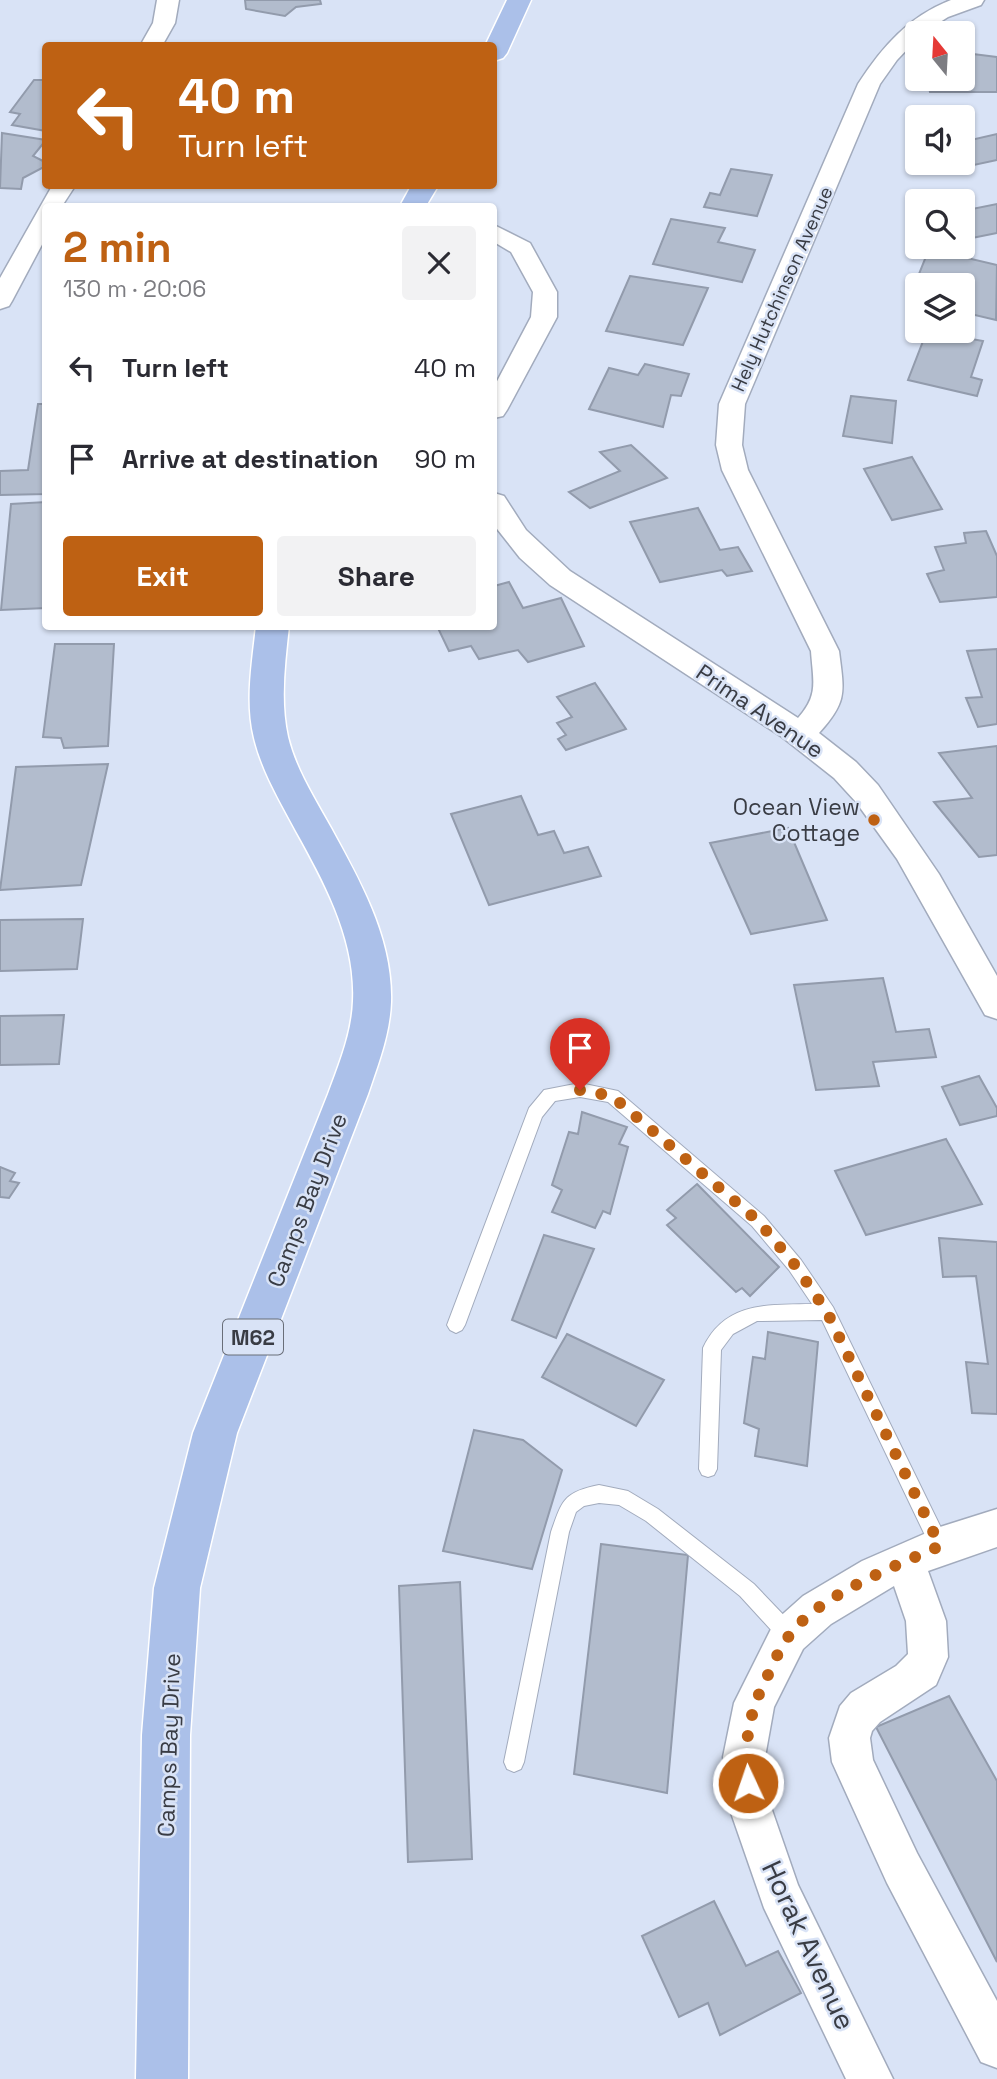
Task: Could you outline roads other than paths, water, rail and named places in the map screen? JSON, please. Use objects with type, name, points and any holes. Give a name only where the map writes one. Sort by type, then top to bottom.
[{"type":"main road","points":[[497,47],[519,0]]},
{"type":"main road","name":"Camps Bay Drive","points":[[162,2079],[166,1735],[177,1588],[215,1433],[348,1094],[367,1039],[372,999],[367,955],[346,889],[289,784],[269,730],[267,683],[273,630]]},
{"type":"street","points":[[153,42],[164,23],[168,0]]},
{"type":"street","name":"Hely Hutchinson Avenue","points":[[801,734],[825,706],[828,680],[825,651],[735,470],[729,445],[732,404],[869,84],[894,46],[912,30],[939,13],[973,0]]},
{"type":"street","points":[[0,301],[42,221]]},
{"type":"street","points":[[497,234],[521,248],[545,292],[544,317],[497,404]]},
{"type":"street","name":"Prima Avenue","points":[[497,508],[506,527],[514,536],[576,590],[801,734],[846,771],[879,810],[915,864],[997,1006]]},
{"type":"street","name":"Horak Avenue","points":[[870,2079],[779,1893],[751,1810],[744,1757],[754,1703],[789,1635],[817,1609],[876,1574],[997,1528]]},
{"type":"street","points":[[923,1554],[928,1658],[919,1672],[864,1708],[851,1726],[848,1744],[853,1762],[902,1868],[997,2046]]},
{"type":"lane","points":[[456,1325],[535,1113],[550,1095],[580,1090],[612,1096],[758,1221],[795,1265],[827,1312],[923,1554]]},
{"type":"lane","points":[[708,1469],[712,1348],[727,1328],[755,1313],[827,1312]]},
{"type":"lane","points":[[514,1762],[560,1532],[569,1507],[579,1498],[599,1494],[621,1497],[652,1515],[747,1590],[789,1635]]},
{"type":"place","name":"Ocean View Cottage","points":[[874,820]]}]
